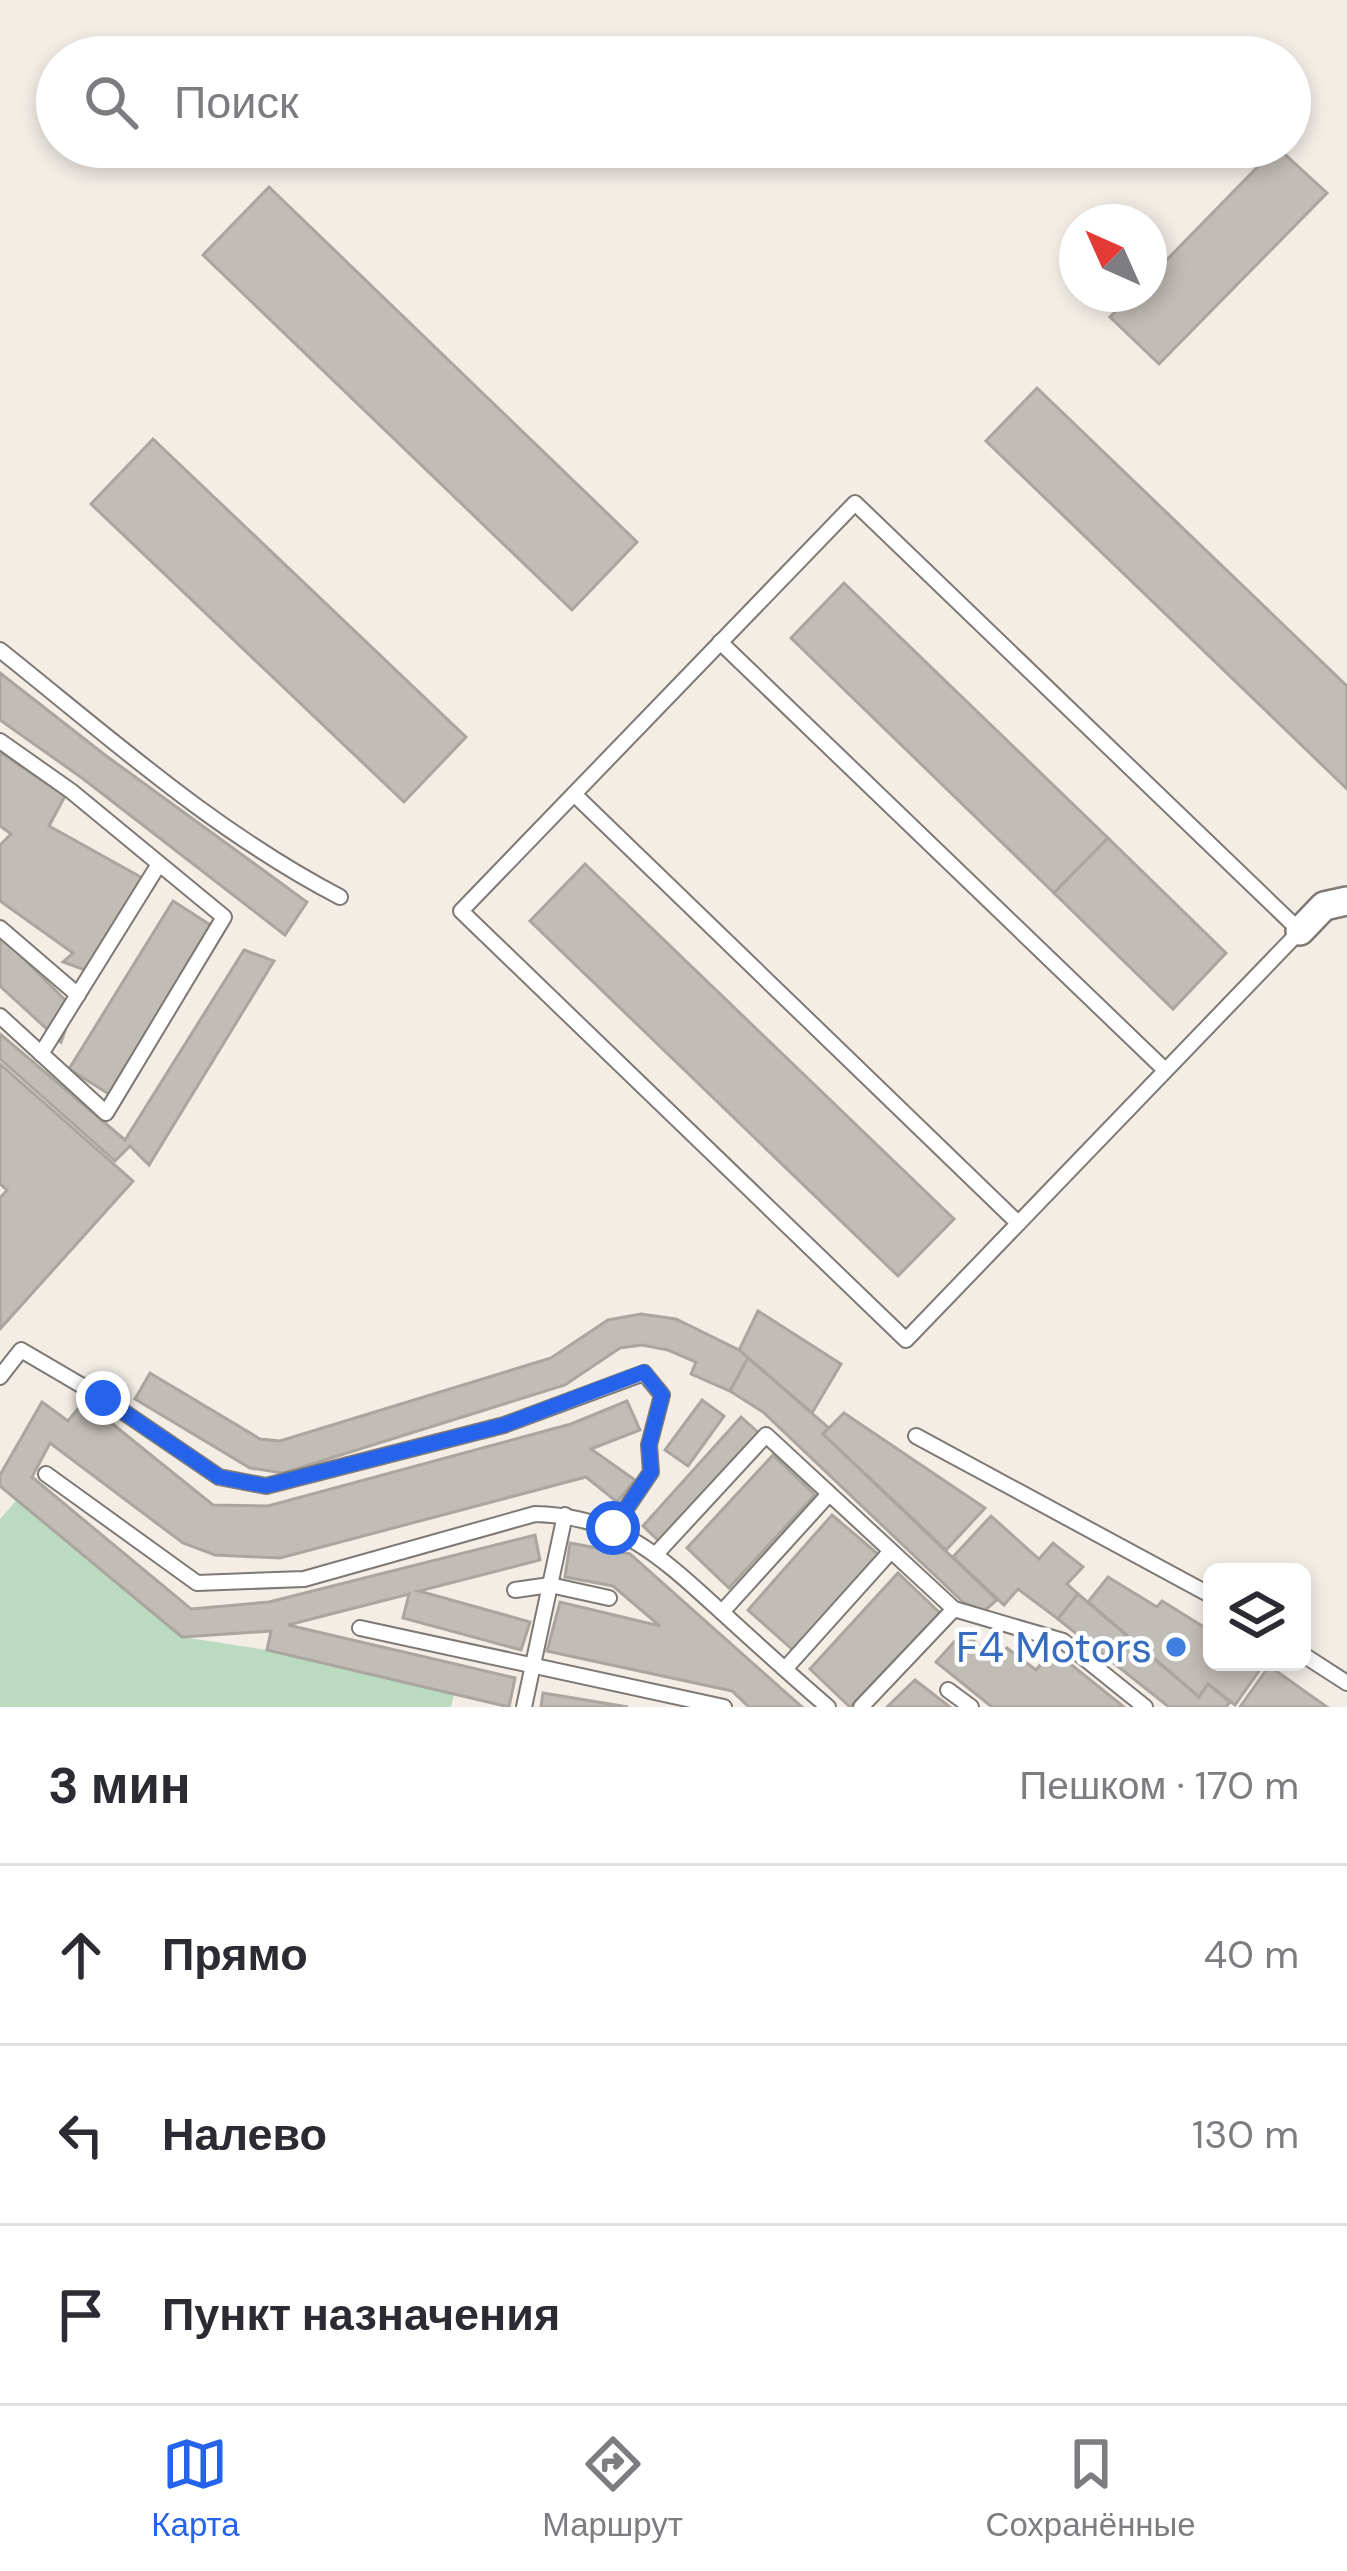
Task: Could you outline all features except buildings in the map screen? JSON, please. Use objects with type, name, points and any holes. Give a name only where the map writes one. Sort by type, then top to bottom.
[{"type":"street","points":[[1300,931],[1324,906],[1347,901]]},
{"type":"lane","points":[[855,502],[1300,931],[906,1340],[461,911],[720,642],[855,502]]},
{"type":"lane","points":[[720,642],[1165,1070]]},
{"type":"lane","points":[[0,650],[203,811],[288,870],[340,897]]},
{"type":"lane","points":[[0,741],[70,790],[224,917],[106,1113],[0,1016]]},
{"type":"lane","points":[[574,794],[1018,1223]]},
{"type":"lane","points":[[41,1054],[159,864]]},
{"type":"lane","points":[[0,928],[78,995]]},
{"type":"lane","points":[[0,1377],[21,1350],[103,1398],[219,1477],[266,1486],[504,1425],[644,1372],[662,1395],[649,1445],[651,1472],[613,1528]]},
{"type":"lane","points":[[658,1553],[766,1435],[954,1609],[1063,1641],[1145,1707]]},
{"type":"lane","points":[[916,1436],[1203,1591]]},
{"type":"lane","points":[[46,1474],[197,1583],[304,1579],[535,1514],[565,1514],[613,1528],[658,1553],[828,1707]]},
{"type":"lane","points":[[722,1612],[829,1494]]},
{"type":"lane","points":[[524,1707],[565,1514]]},
{"type":"lane","points":[[785,1670],[891,1551]]},
{"type":"lane","points":[[514,1590],[550,1585],[609,1598]]},
{"type":"lane","points":[[861,1707],[954,1609]]},
{"type":"lane","points":[[360,1628],[724,1707]]},
{"type":"lane","points":[[1311,1660],[1347,1683]]},
{"type":"lane","points":[[948,1690],[971,1707]]},
{"type":"green space","points":[[17,1500],[182,1637],[267,1650],[454,1694],[451,1707],[0,1707],[0,1519]]},
{"type":"place","name":"F4 Motors","points":[[1176,1647]]},
{"type":"route","points":[[103,1398],[219,1477],[266,1486],[504,1425],[644,1372],[662,1395],[649,1445],[651,1472],[613,1528]]}]
